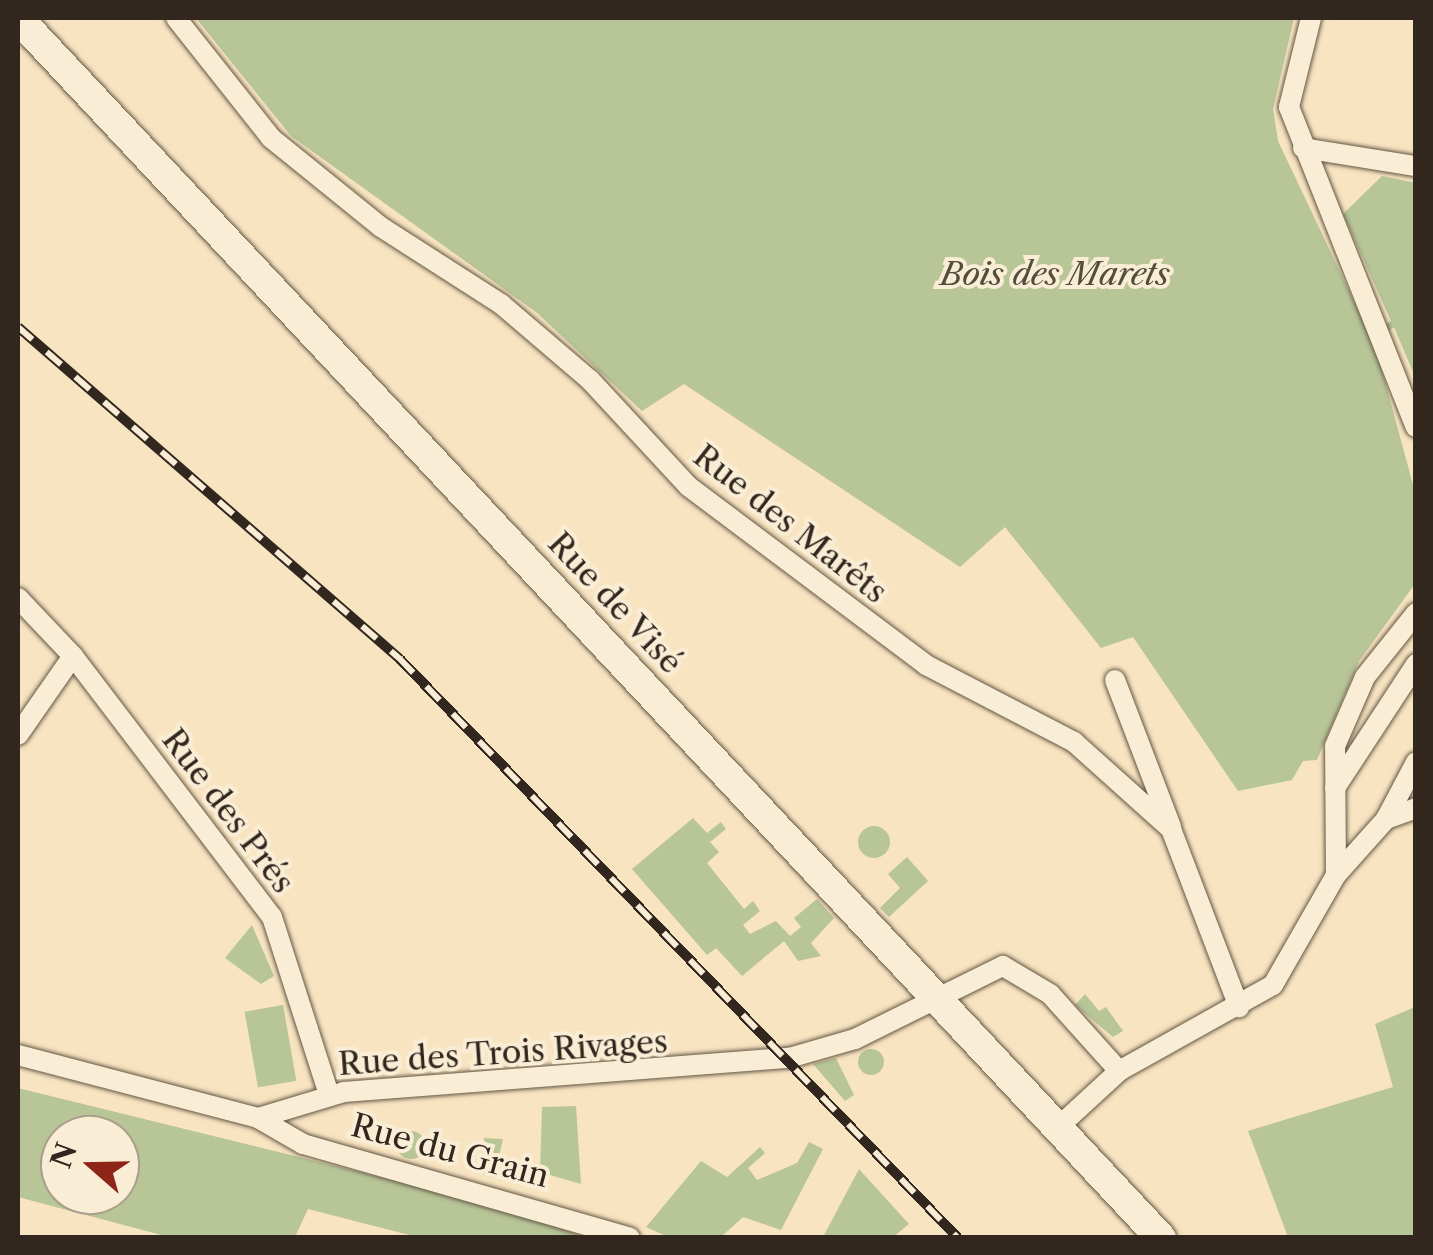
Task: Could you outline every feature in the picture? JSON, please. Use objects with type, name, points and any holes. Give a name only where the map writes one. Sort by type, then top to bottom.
[{"type":"street","name":"Rue de Visé","points":[[18,18],[1160,1238]]},
{"type":"street","name":"Rue des Marêts","points":[[176,18],[272,138],[381,227],[501,304],[590,380],[688,486],[926,665],[1074,742],[1171,829],[1239,1007]]},
{"type":"street","points":[[1312,18],[1290,107],[1303,148],[1392,348],[1416,427]]},
{"type":"street","points":[[1303,148],[1416,166]]},
{"type":"street","name":"Rue des Prés","points":[[18,598],[73,656],[272,917],[329,1094]]},
{"type":"street","points":[[1336,875],[1334,790],[1345,715],[1416,613]]},
{"type":"street","points":[[18,735],[73,656]]},
{"type":"street","points":[[1334,790],[1416,664]]},
{"type":"street","points":[[1115,680],[1171,829]]},
{"type":"street","points":[[1056,1129],[1119,1070],[1239,1007],[1288,969],[1336,875],[1386,819],[1416,762]]},
{"type":"street","points":[[1386,819],[1416,808]]},
{"type":"street","name":"Rue des Trois Rivages","points":[[258,1118],[329,1094],[789,1058],[854,1039],[931,997],[1016,966],[1119,1070]]},
{"type":"street","points":[[18,1055],[258,1118]]},
{"type":"street","name":"Rue du Grain","points":[[258,1118],[303,1144],[630,1238]]},
{"type":"green space","name":"Bois des Marets","points":[[196,18],[1294,18],[1273,109],[1278,141],[1369,333],[1391,321],[1343,214],[1382,176],[1416,183],[1415,377],[1394,327],[1374,341],[1415,492],[1415,584],[1359,661],[1317,760],[1303,761],[1292,780],[1238,791],[1133,637],[1101,648],[1005,527],[960,567],[684,384],[642,411],[536,312],[291,136]]},
{"type":"green space","points":[[693,818],[707,833],[721,822],[726,829],[710,842],[719,852],[707,863],[744,909],[753,901],[760,911],[743,925],[750,934],[776,921],[790,936],[801,927],[794,918],[817,899],[834,918],[811,943],[821,956],[798,961],[784,941],[742,976],[716,948],[707,955],[632,869]]},
{"type":"green space","points":[[874,826],[885,831],[890,842],[885,853],[874,858],[863,853],[858,842],[863,831]]},
{"type":"green space","points":[[907,857],[928,881],[889,917],[880,908],[900,888],[888,874]]},
{"type":"green space","points":[[252,925],[274,976],[261,984],[225,958]]},
{"type":"green space","points":[[1085,994],[1099,1011],[1106,1007],[1123,1031],[1113,1037],[1075,1005]]},
{"type":"green space","points":[[283,1005],[296,1081],[258,1088],[245,1012]]},
{"type":"green space","points":[[1415,1007],[1415,1237],[1288,1237],[1248,1131],[1393,1087],[1375,1024]]},
{"type":"green space","points":[[871,1049],[880,1053],[884,1062],[880,1071],[871,1075],[862,1071],[858,1062],[862,1053]]},
{"type":"green space","points":[[836,1058],[854,1095],[845,1101],[813,1064]]},
{"type":"green space","points":[[18,1088],[128,1115],[40,1115],[40,1203],[18,1197]]},
{"type":"green space","points":[[576,1106],[581,1184],[540,1172],[542,1107]]},
{"type":"green space","points":[[140,1118],[502,1207],[584,1237],[417,1237],[308,1209],[295,1237],[169,1237],[86,1215],[140,1215]]},
{"type":"green space","points":[[411,1131],[421,1135],[425,1145],[421,1155],[411,1159],[401,1155],[397,1145],[401,1135]]},
{"type":"green space","points":[[484,1138],[503,1139],[494,1178],[483,1175]]},
{"type":"green space","points":[[809,1142],[823,1149],[781,1230],[743,1217],[721,1237],[668,1237],[646,1227],[701,1161],[727,1177],[760,1147],[765,1153],[748,1168],[757,1180],[797,1163]]},
{"type":"green space","points":[[859,1169],[909,1224],[893,1237],[823,1237]]},
{"type":"railway","points":[[18,327],[400,659],[958,1238]]}]
